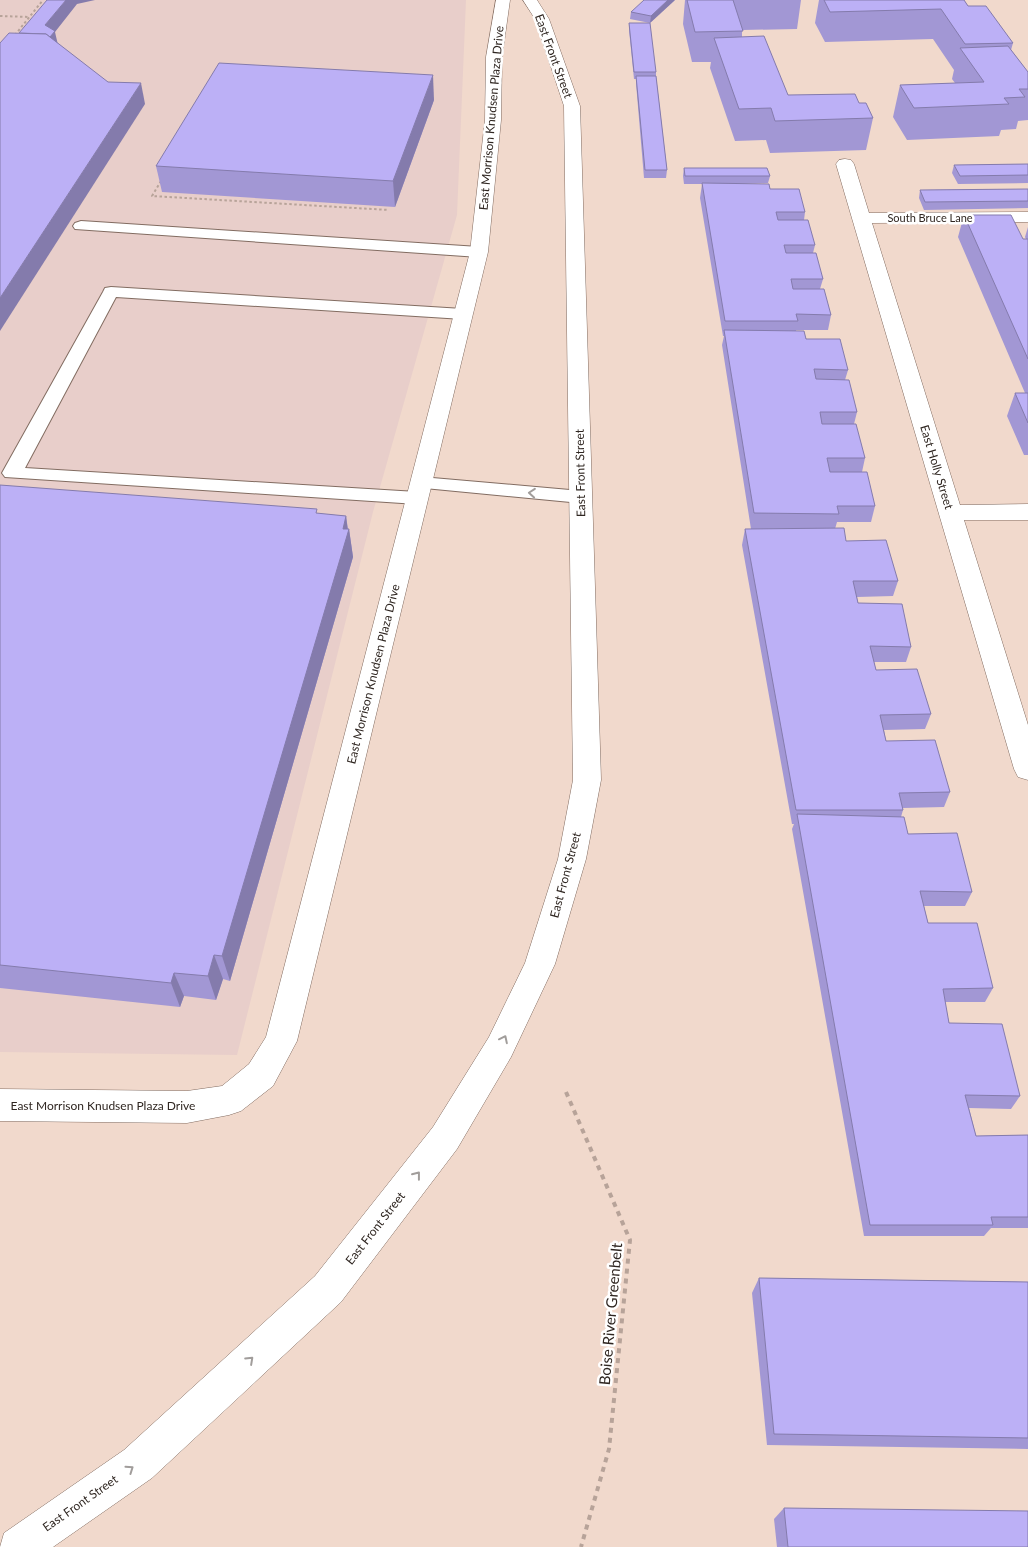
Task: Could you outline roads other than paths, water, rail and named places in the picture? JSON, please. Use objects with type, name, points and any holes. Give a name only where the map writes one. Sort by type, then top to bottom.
[{"type":"street","name":"East Morrison Knudsen Plaza Drive","points":[[0,1105],[187,1107],[229,1100],[261,1075],[281,1041],[479,252],[493,120],[496,42],[503,0]]},
{"type":"street","name":"East Front Street","points":[[18,1547],[138,1464],[328,1289],[446,1138],[500,1047],[540,964],[572,859],[587,780],[572,106],[542,19],[530,0]]},
{"type":"street","name":"East Holly Street","points":[[846,164],[1028,769]]},
{"type":"street","name":"South Bruce Lane","points":[[862,218],[1028,217]]},
{"type":"street","points":[[951,513],[1028,512]]},
{"type":"lane","points":[[81,226],[479,252]]},
{"type":"lane","points":[[464,314],[111,292],[12,472],[581,498]]}]
